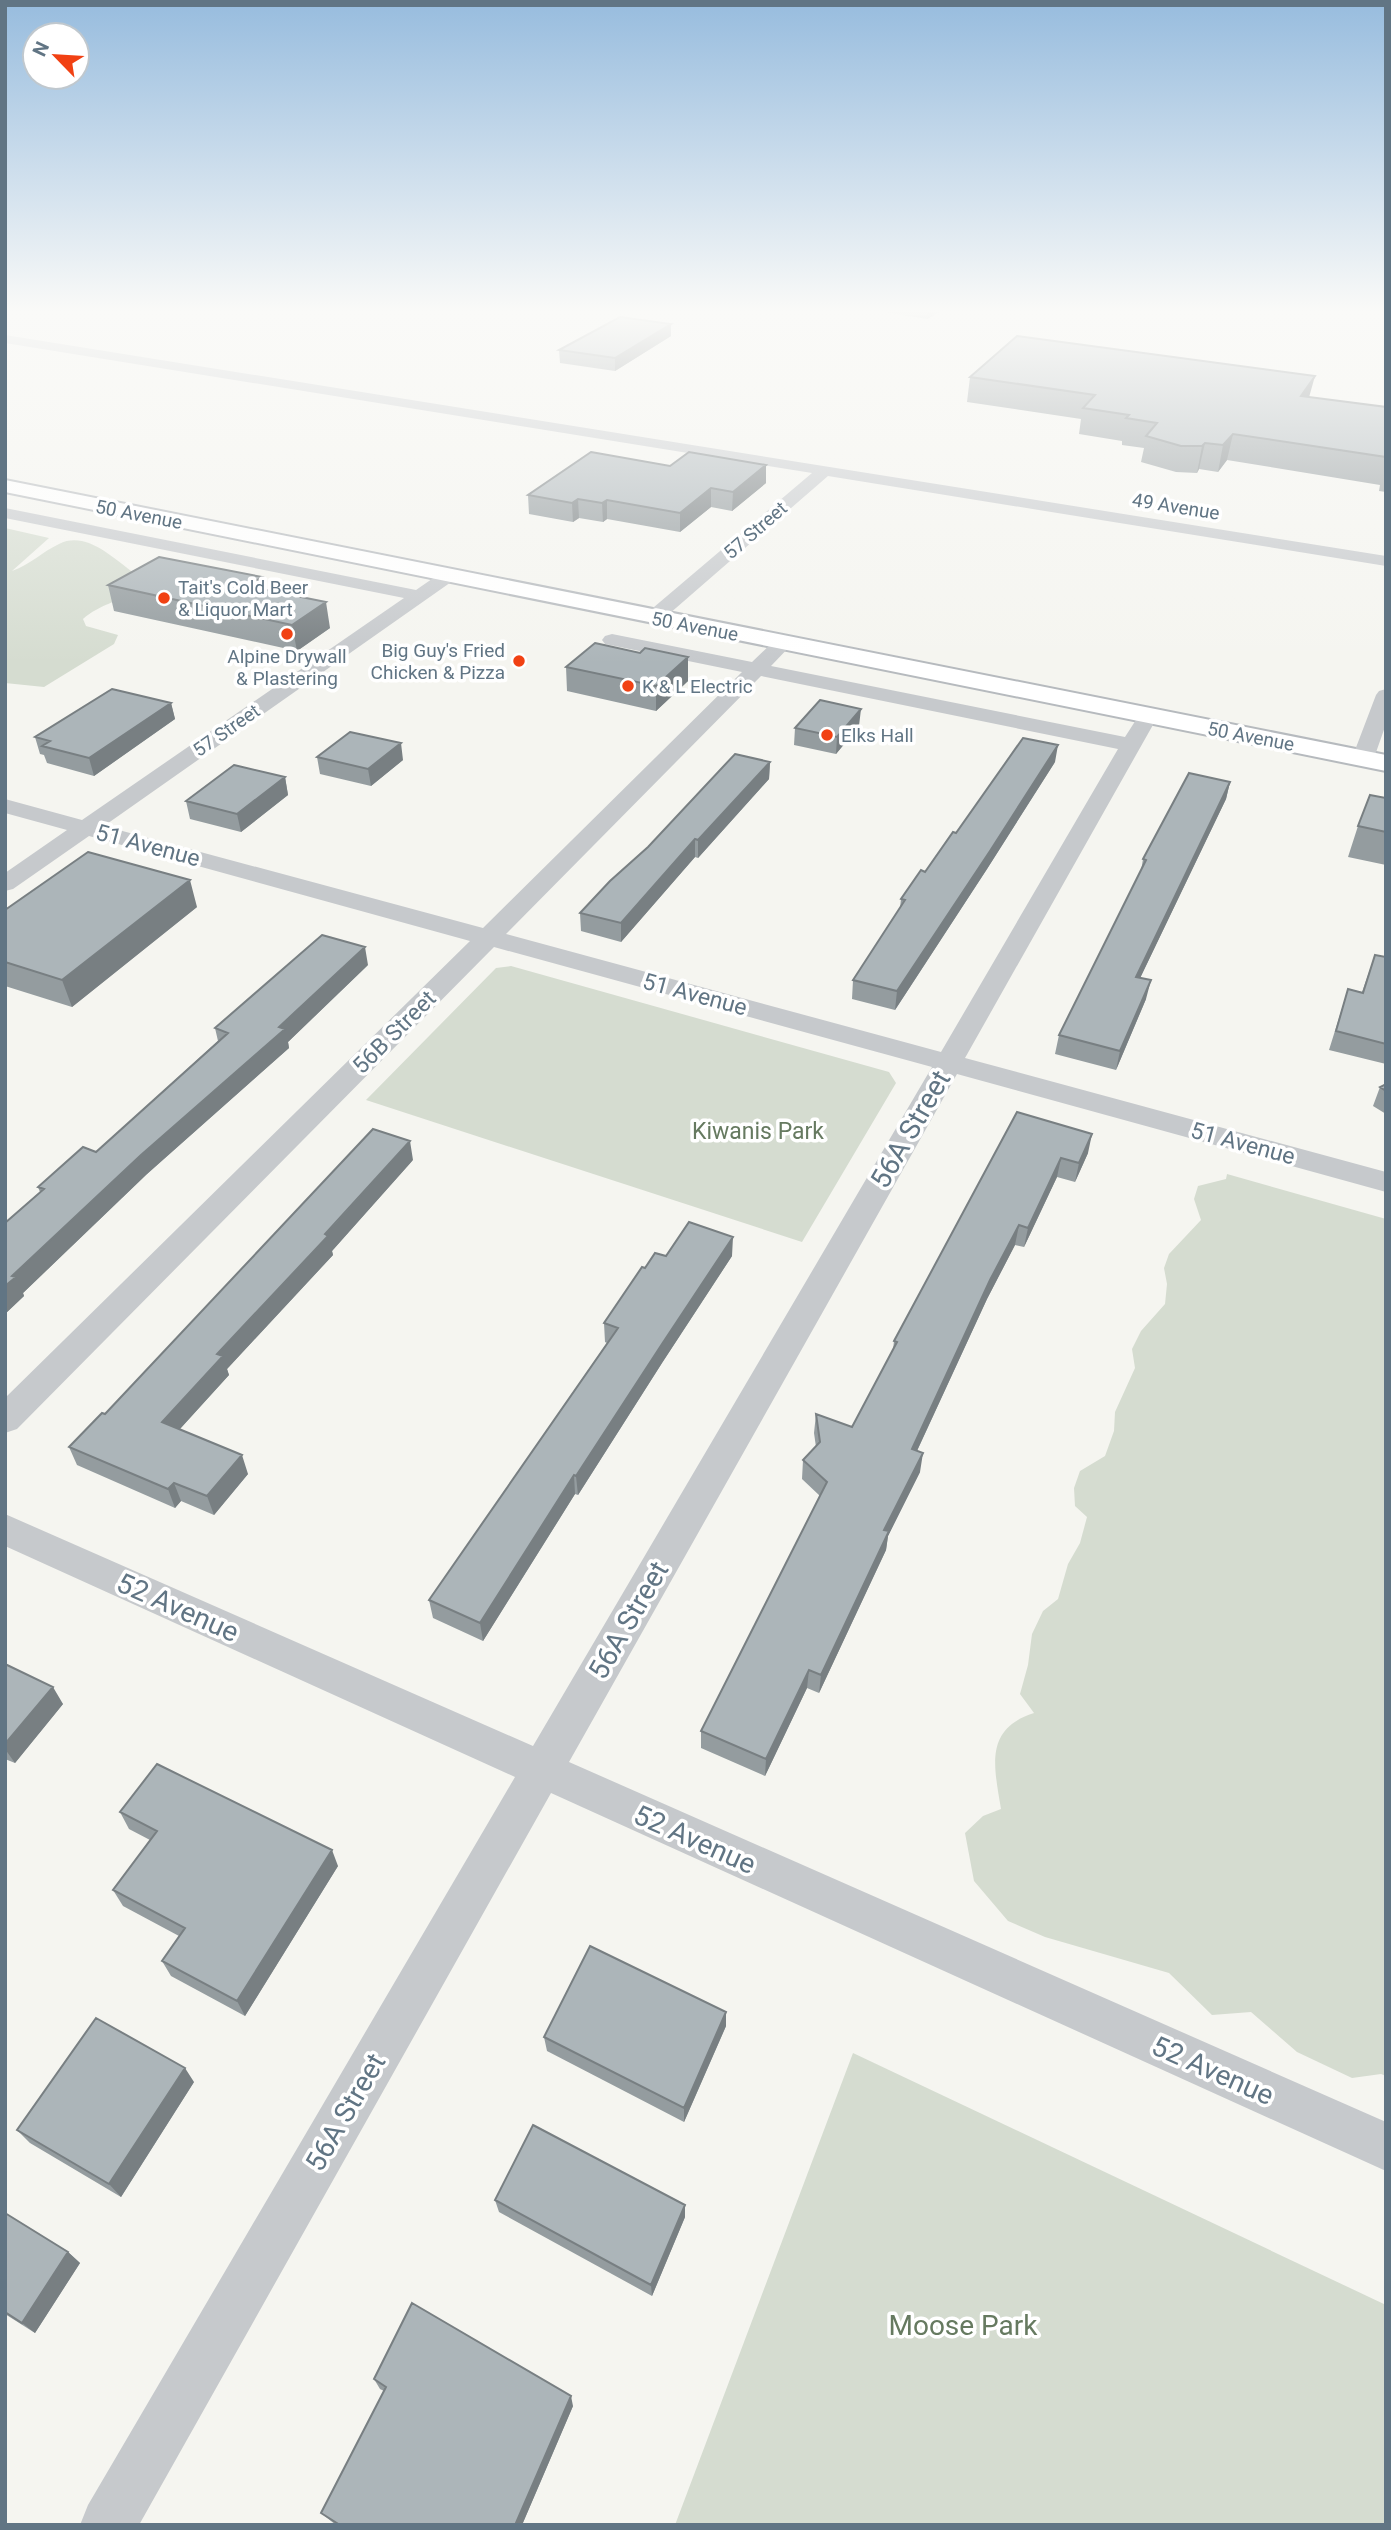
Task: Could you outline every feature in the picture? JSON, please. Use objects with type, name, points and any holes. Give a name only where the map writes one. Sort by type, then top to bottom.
[{"type":"main road","name":"50 Avenue","points":[[5,486],[1374,761]]},
{"type":"street","name":"49 Avenue","points":[[551,427],[1386,561]]},
{"type":"street","name":"57 Street","points":[[654,617],[824,471]]},
{"type":"street","points":[[5,513],[420,596]]},
{"type":"street","name":"57 Street","points":[[5,884],[448,576]]},
{"type":"street","points":[[612,640],[1131,745]]},
{"type":"street","name":"56B Street","points":[[5,1420],[783,643]]},
{"type":"street","points":[[1374,761],[1386,695]]},
{"type":"street","name":"56A Street","points":[[108,2525],[1148,716]]},
{"type":"street","name":"51 Avenue","points":[[5,806],[1386,1182]]},
{"type":"street","name":"52 Avenue","points":[[5,1529],[1386,2147]]},
{"type":"green space","points":[[5,528],[49,538],[12,571],[59,544],[78,541],[106,552],[131,571],[134,589],[83,619],[86,626],[118,635],[114,644],[44,687],[5,683]]},
{"type":"green space","name":"Kiwanis Park","points":[[511,966],[889,1072],[896,1083],[802,1242],[366,1100],[496,968]]},
{"type":"green space","points":[[1227,1174],[1386,1219],[1386,2076],[1381,2074],[1352,2078],[1297,2052],[1251,2012],[1212,2015],[1169,1973],[1045,1937],[1008,1921],[974,1881],[965,1833],[983,1816],[1001,1809],[995,1764],[1000,1739],[1018,1720],[1034,1713],[1020,1694],[1028,1665],[1032,1634],[1043,1611],[1058,1599],[1068,1564],[1080,1543],[1087,1517],[1075,1506],[1074,1488],[1080,1471],[1105,1456],[1114,1431],[1115,1412],[1135,1368],[1132,1349],[1141,1331],[1165,1304],[1167,1284],[1164,1268],[1169,1254],[1201,1220],[1194,1199],[1198,1186],[1226,1179]]},
{"type":"green space","name":"Moose Park","points":[[853,2053],[1386,2305],[1386,2525],[675,2525]]},
{"type":"building","points":[[1154,427],[1386,427],[1386,457],[1233,434],[1223,445],[1205,443],[1202,446],[1181,446],[1146,436]]},
{"type":"building","points":[[591,452],[670,466],[689,452],[766,465],[733,492],[711,488],[680,513],[607,500],[602,503],[578,499],[572,503],[528,495]]},
{"type":"building","points":[[159,557],[262,577],[247,586],[326,602],[292,625],[108,585]]},
{"type":"building","points":[[595,643],[640,653],[645,648],[688,657],[656,686],[566,667]]},
{"type":"building","points":[[112,689],[171,703],[89,758],[42,746],[50,741],[35,737]]},
{"type":"building","points":[[820,700],[861,709],[837,737],[795,728]]},
{"type":"building","points":[[350,732],[401,743],[368,769],[317,757]]},
{"type":"building","points":[[1023,738],[1058,745],[897,991],[853,980],[905,900],[901,899],[921,870],[925,872],[953,832],[956,833]]},
{"type":"building","points":[[735,754],[770,762],[698,840],[695,839],[621,923],[580,913],[648,847]]},
{"type":"building","points":[[234,765],[285,777],[237,814],[186,801]]},
{"type":"building","points":[[1189,773],[1230,782],[1136,977],[1151,980],[1120,1051],[1059,1035],[1146,860],[1143,859]]},
{"type":"building","points":[[1370,795],[1386,798],[1386,832],[1358,826]]},
{"type":"building","points":[[88,852],[190,880],[62,980],[5,962],[5,910]]},
{"type":"building","points":[[322,935],[365,947],[279,1027],[285,1029],[141,1155],[12,1276],[16,1277],[5,1286],[5,1223],[44,1189],[38,1187],[83,1147],[96,1152],[228,1033],[215,1028]]},
{"type":"building","points":[[1375,955],[1386,957],[1386,1044],[1336,1031],[1348,989],[1363,993]]},
{"type":"building","points":[[1017,1112],[1092,1134],[1079,1163],[1061,1158],[1028,1228],[1019,1225],[990,1280],[912,1449],[923,1453],[884,1530],[889,1531],[821,1675],[809,1670],[766,1759],[701,1731],[827,1482],[803,1460],[820,1442],[816,1414],[852,1427],[897,1342],[894,1341]]},
{"type":"building","points":[[373,1129],[410,1141],[325,1234],[328,1236],[217,1354],[223,1356],[162,1422],[242,1455],[207,1496],[174,1483],[168,1489],[69,1447],[102,1413],[105,1414]]},
{"type":"building","points":[[689,1222],[733,1237],[576,1476],[574,1475],[480,1623],[429,1600],[618,1328],[604,1323],[642,1267],[645,1268],[655,1253],[666,1256]]},
{"type":"building","points":[[5,1664],[53,1687],[5,1744]]},
{"type":"building","points":[[157,1764],[332,1850],[237,2001],[162,1961],[185,1928],[113,1890],[157,1831],[120,1812]]},
{"type":"building","points":[[590,1946],[726,2012],[684,2108],[544,2037]]},
{"type":"building","points":[[96,2018],[185,2068],[109,2184],[17,2130]]},
{"type":"building","points":[[533,2125],[685,2205],[651,2285],[495,2200]]},
{"type":"building","points":[[5,2213],[68,2252],[22,2323],[5,2312]]},
{"type":"building","points":[[412,2303],[571,2396],[516,2523],[519,2525],[340,2525],[321,2513],[386,2387],[374,2379]]},
{"type":"place","name":"Tait's Cold Beer & Liquor Mart","points":[[164,598]]},
{"type":"place","name":"Alpine Drywall & Plastering","points":[[287,634]]},
{"type":"place","name":"Big Guy's Fried Chicken & Pizza","points":[[519,661]]},
{"type":"place","name":"K & L Electric","points":[[628,686]]},
{"type":"place","name":"Elks Hall","points":[[827,735]]}]
